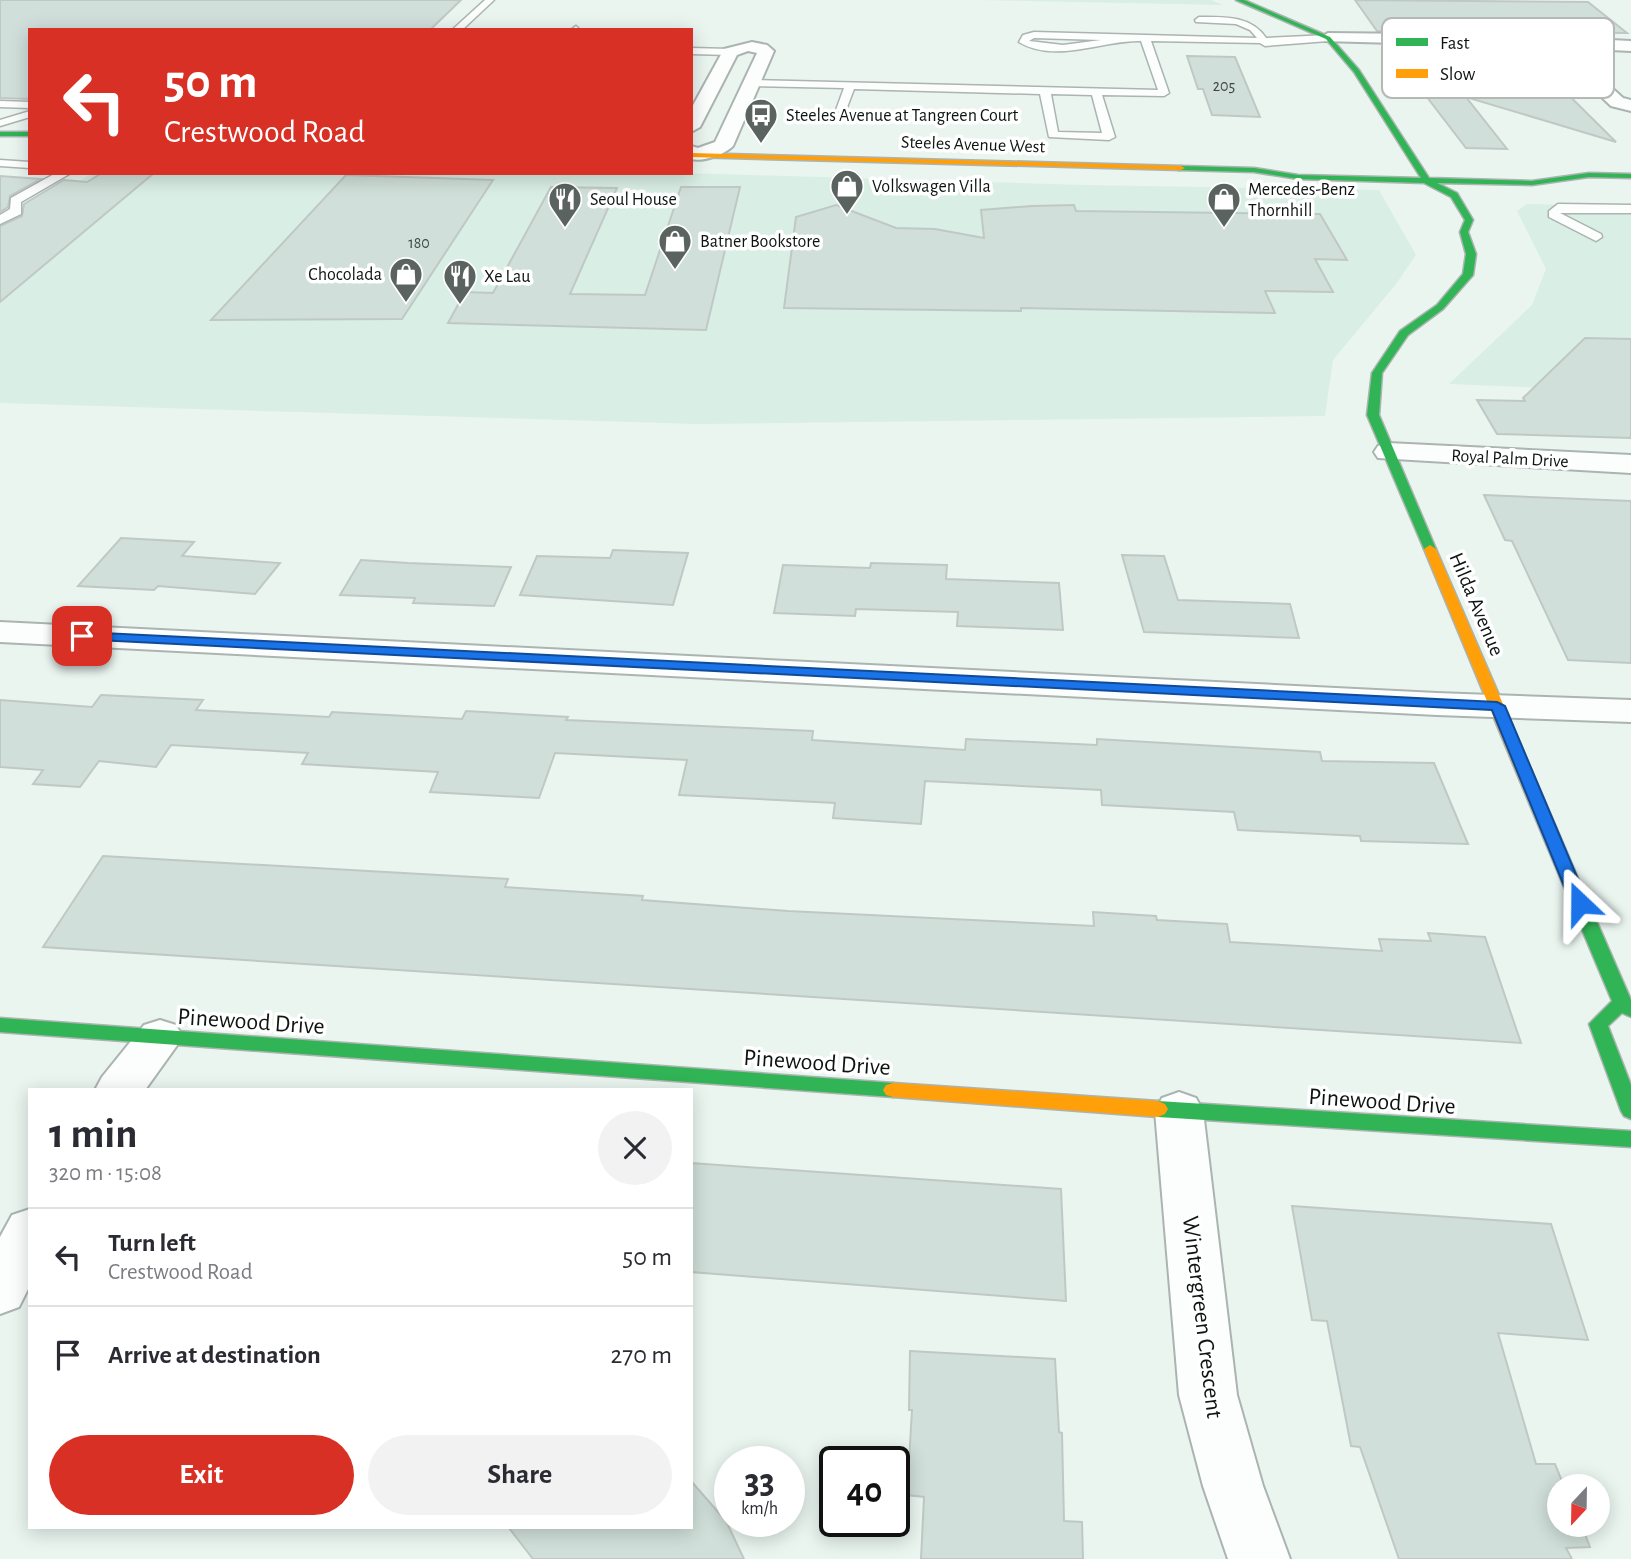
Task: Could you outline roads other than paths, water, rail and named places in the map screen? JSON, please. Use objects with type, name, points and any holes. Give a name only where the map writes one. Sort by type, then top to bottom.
[{"type":"street","name":"Hilda Avenue","points":[[1240,0],[1328,38],[1357,71],[1427,181],[1454,195],[1469,220],[1457,229],[1471,254],[1468,275],[1440,307],[1404,333],[1377,373],[1373,415],[1626,1006]]},
{"type":"street","points":[[1328,38],[1382,39]]},
{"type":"street","points":[[693,154],[723,146],[762,59],[728,55],[696,111]]},
{"type":"street","points":[[1613,98],[1631,106]]},
{"type":"street","points":[[0,134],[28,134]]},
{"type":"street","name":"Steeles Avenue West","points":[[693,154],[1254,170],[1298,177],[1427,181],[1532,183],[1589,175],[1631,176]]},
{"type":"street","name":"Steeles Avenue West","points":[[1254,170],[1282,164],[1418,166],[1511,170],[1554,179]]},
{"type":"street","name":"Hilda Avenue","points":[[1427,181],[1421,189],[1429,203]]},
{"type":"street","name":"Royal Palm Drive","points":[[1388,452],[1631,464]]},
{"type":"street","points":[[0,632],[1631,711]]},
{"type":"street","points":[[1626,1006],[1598,1024],[1631,1111]]},
{"type":"street","name":"Pinewood Drive","points":[[0,1025],[1179,1111],[1631,1139]]},
{"type":"street","points":[[121,1088],[160,1037]]},
{"type":"street","name":"Wintergreen Crescent","points":[[1179,1111],[1208,1395],[1233,1486],[1259,1559]]},
{"type":"street","points":[[0,1291],[28,1234]]},
{"type":"lane","points":[[458,28],[490,0]]},
{"type":"lane","points":[[1199,20],[1242,21],[1264,40],[1270,53],[1258,53]]},
{"type":"lane","points":[[1126,37],[1073,48],[1036,46],[1024,42],[1026,37],[1034,35],[1126,37],[1145,38],[1306,41],[1328,38]]},
{"type":"lane","points":[[751,83],[1164,93],[1145,38]]},
{"type":"lane","points":[[693,51],[728,55]]},
{"type":"lane","points":[[841,110],[850,85]]},
{"type":"lane","points":[[1045,91],[1053,135],[1109,136],[1096,92]]},
{"type":"lane","points":[[0,104],[28,105]]},
{"type":"lane","points":[[0,123],[28,115]]},
{"type":"lane","points":[[0,163],[28,165]]},
{"type":"lane","points":[[0,220],[17,211],[15,201],[61,175]]},
{"type":"lane","points":[[1596,237],[1553,214],[1558,208],[1631,209]]},
{"type":"place","name":"Steeles Avenue at Tangreen Court","points":[[761,145]]},
{"type":"place","name":"Volkswagen Villa","points":[[847,216]]},
{"type":"place","name":"Seoul House","points":[[565,229]]},
{"type":"place","name":"Mercedes-Benz Thornhill","points":[[1224,229]]},
{"type":"place","name":"Batner Bookstore","points":[[675,271]]},
{"type":"place","name":"Chocolada","points":[[406,304]]},
{"type":"place","name":"Xe Lau","points":[[460,306]]}]
